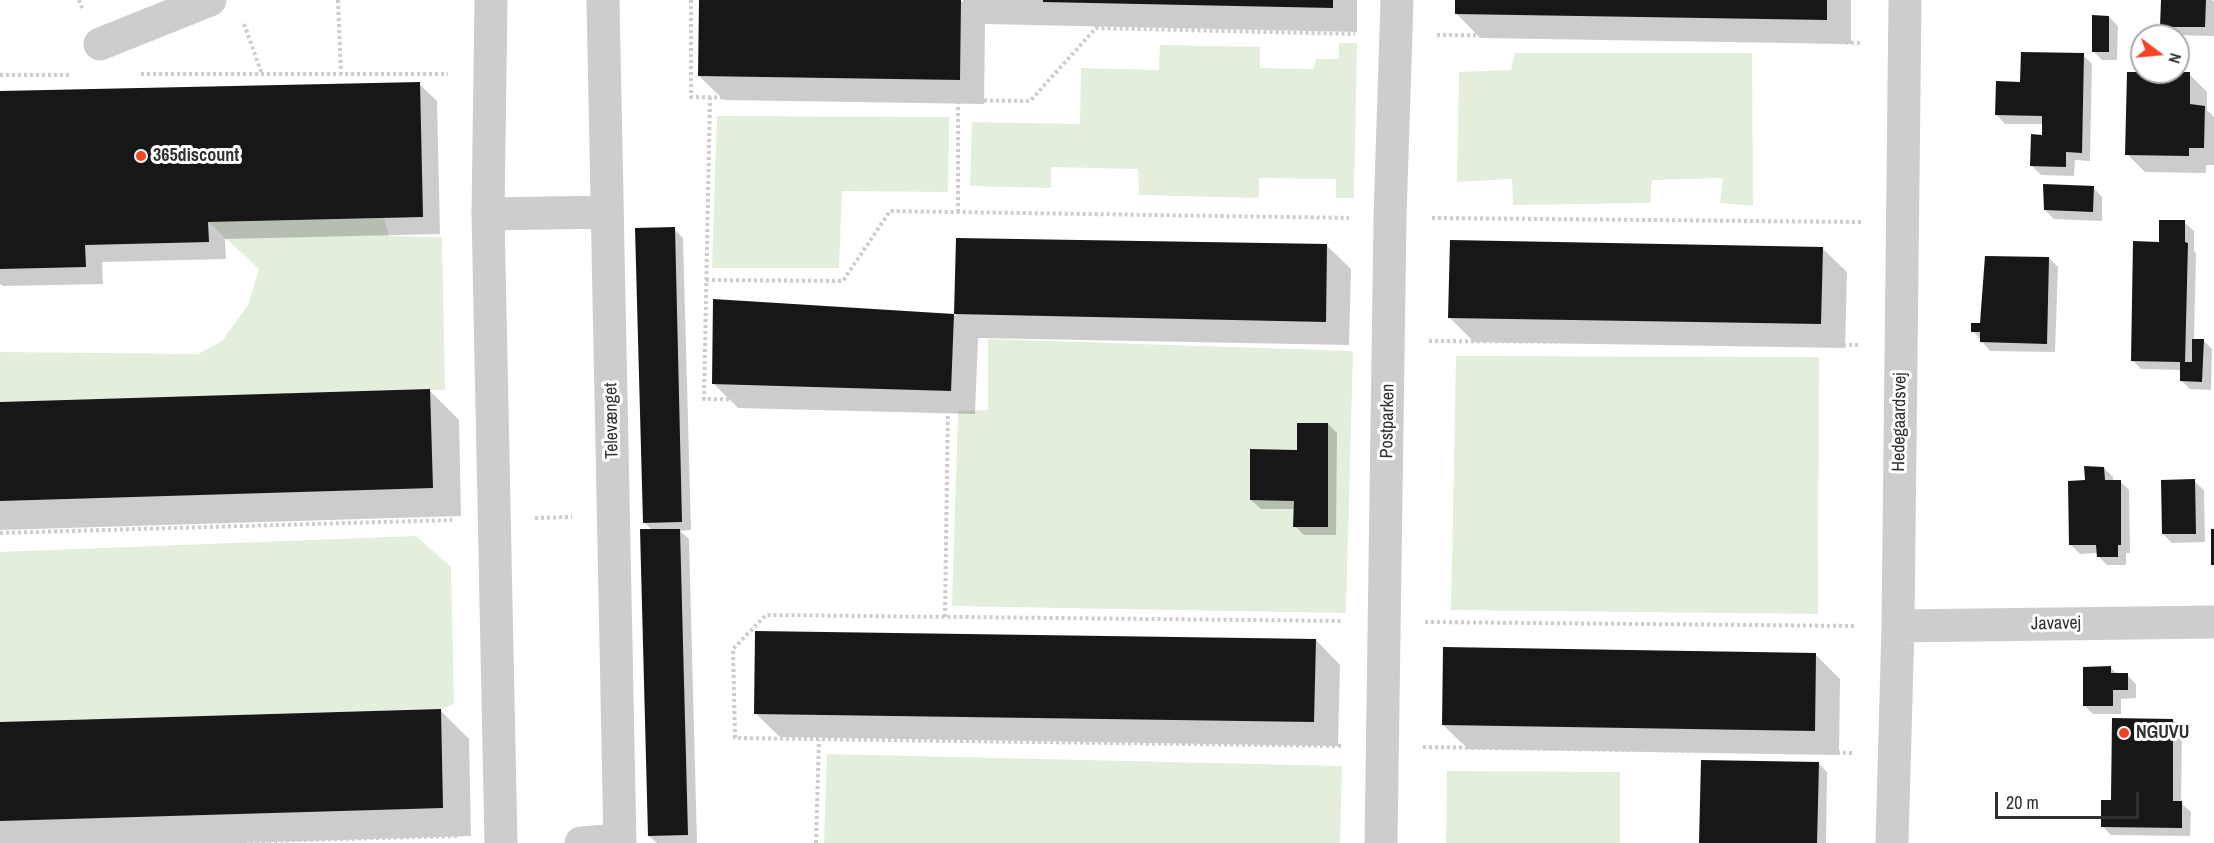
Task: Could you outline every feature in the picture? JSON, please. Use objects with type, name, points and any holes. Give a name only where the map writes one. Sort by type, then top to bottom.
[{"type":"street","points":[[100,44],[210,0]]},
{"type":"street","points":[[491,0],[488,214],[501,839]]},
{"type":"street","name":"Televænget","points":[[603,0],[620,842]]},
{"type":"street","name":"Postparken","points":[[1381,843],[1390,218],[1397,0]]},
{"type":"street","name":"Hedegaardsvej","points":[[1892,843],[1898,626],[1905,0]]},
{"type":"street","points":[[488,214],[607,212]]},
{"type":"street","name":"Javavej","points":[[1898,626],[2214,622]]},
{"type":"street","points":[[582,843],[620,842]]},
{"type":"path","points":[[338,0],[340,74]]},
{"type":"path","points":[[691,0],[691,96],[710,97],[1030,101],[1096,28],[1904,44]]},
{"type":"path","points":[[243,21],[262,74]]},
{"type":"path","points":[[135,74],[449,74]]},
{"type":"path","points":[[0,75],[78,75]]},
{"type":"path","points":[[710,97],[704,399],[966,403],[968,332],[1390,341],[1901,345]]},
{"type":"path","points":[[958,100],[958,212]]},
{"type":"path","points":[[706,280],[843,281],[890,211],[1902,223]]},
{"type":"path","points":[[945,617],[948,403]]},
{"type":"path","points":[[0,533],[614,516]]},
{"type":"path","points":[[1894,754],[1683,749],[735,738],[733,649],[766,615],[1898,626]]},
{"type":"path","points":[[816,843],[819,740]]},
{"type":"path","points":[[184,843],[501,839]]},
{"type":"green space","points":[[1339,43],[1357,43],[1354,198],[1336,198],[1336,179],[1259,178],[1259,198],[1139,195],[1138,169],[1051,167],[1051,188],[970,186],[972,122],[1080,124],[1081,68],[1159,70],[1160,45],[1260,47],[1260,68],[1313,69],[1316,59],[1339,59]]},
{"type":"green space","points":[[1515,53],[1752,53],[1753,206],[1720,203],[1723,178],[1652,180],[1650,203],[1513,205],[1512,179],[1457,182],[1459,72],[1511,70]]},
{"type":"green space","points":[[717,116],[949,117],[948,192],[842,191],[839,268],[712,268]]},
{"type":"green space","points":[[384,218],[389,236],[442,237],[445,390],[0,402],[0,352],[198,354],[222,341],[248,305],[259,269],[208,222]]},
{"type":"green space","points":[[988,339],[1353,351],[1346,613],[952,606],[958,411],[988,410]]},
{"type":"green space","points":[[1456,356],[1819,357],[1818,614],[1451,610]]},
{"type":"green space","points":[[416,536],[451,567],[454,704],[441,709],[0,722],[0,552]]},
{"type":"green space","points":[[827,754],[1342,766],[1340,843],[824,843]]},
{"type":"green space","points":[[1447,771],[1620,772],[1620,843],[1446,843]]},
{"type":"building","points":[[699,0],[961,0],[960,80],[698,76]]},
{"type":"building","points":[[1043,0],[1333,0],[1333,8],[1043,2]]},
{"type":"building","points":[[1455,0],[1827,0],[1827,20],[1455,14]]},
{"type":"building","points":[[2161,0],[2206,0],[2205,27],[2190,27],[2190,24],[2160,24]]},
{"type":"building","points":[[2092,15],[2109,16],[2109,52],[2092,52]]},
{"type":"building","points":[[2021,52],[2084,53],[2082,153],[2066,152],[2066,167],[2030,166],[2031,134],[2042,135],[2042,116],[1995,115],[1996,81],[2020,82]]},
{"type":"building","points":[[2127,72],[2130,72],[2130,84],[2190,84],[2190,104],[2205,106],[2204,148],[2189,148],[2189,156],[2125,155]]},
{"type":"building","points":[[420,82],[423,217],[208,222],[209,242],[85,245],[86,267],[0,269],[0,91]]},
{"type":"building","points":[[2043,184],[2094,186],[2093,212],[2044,210]]},
{"type":"building","points":[[2159,220],[2185,220],[2185,242],[2188,243],[2185,362],[2192,362],[2192,339],[2204,339],[2202,382],[2180,381],[2180,362],[2131,361],[2133,241],[2159,242]]},
{"type":"building","points":[[675,227],[682,522],[643,523],[635,228]]},
{"type":"building","points":[[956,238],[1327,244],[1326,322],[954,314]]},
{"type":"building","points":[[1450,240],[1823,247],[1821,324],[1448,318]]},
{"type":"building","points":[[1985,256],[2049,257],[2047,344],[1980,342],[1980,332],[1971,332],[1971,323],[1980,323]]},
{"type":"building","points":[[713,299],[954,314],[951,391],[712,384]]},
{"type":"building","points":[[430,389],[433,488],[0,501],[0,402]]},
{"type":"building","points":[[1297,423],[1328,423],[1328,527],[1293,527],[1294,501],[1250,500],[1250,449],[1297,450]]},
{"type":"building","points":[[2084,466],[2104,467],[2105,480],[2121,480],[2121,545],[2118,545],[2118,557],[2097,557],[2096,545],[2069,545],[2068,481],[2085,480]]},
{"type":"building","points":[[2195,479],[2196,534],[2162,534],[2161,480]]},
{"type":"building","points":[[640,529],[680,529],[688,835],[648,836]]},
{"type":"building","points":[[2211,529],[2214,529],[2214,565],[2211,565]]},
{"type":"building","points":[[755,631],[1316,639],[1314,722],[754,714]]},
{"type":"building","points":[[1443,647],[1816,653],[1815,731],[1442,725]]},
{"type":"building","points":[[2111,666],[2111,673],[2128,673],[2128,690],[2113,690],[2113,706],[2083,706],[2083,667]]},
{"type":"building","points":[[441,709],[443,808],[0,821],[0,722]]},
{"type":"building","points":[[2112,718],[2173,719],[2173,801],[2182,801],[2182,828],[2101,827],[2101,800],[2111,800]]},
{"type":"building","points":[[1701,760],[1819,762],[1817,843],[1699,843]]},
{"type":"place","name":"365discount","points":[[141,156]]},
{"type":"place","name":"NGUVU","points":[[2124,733]]}]
